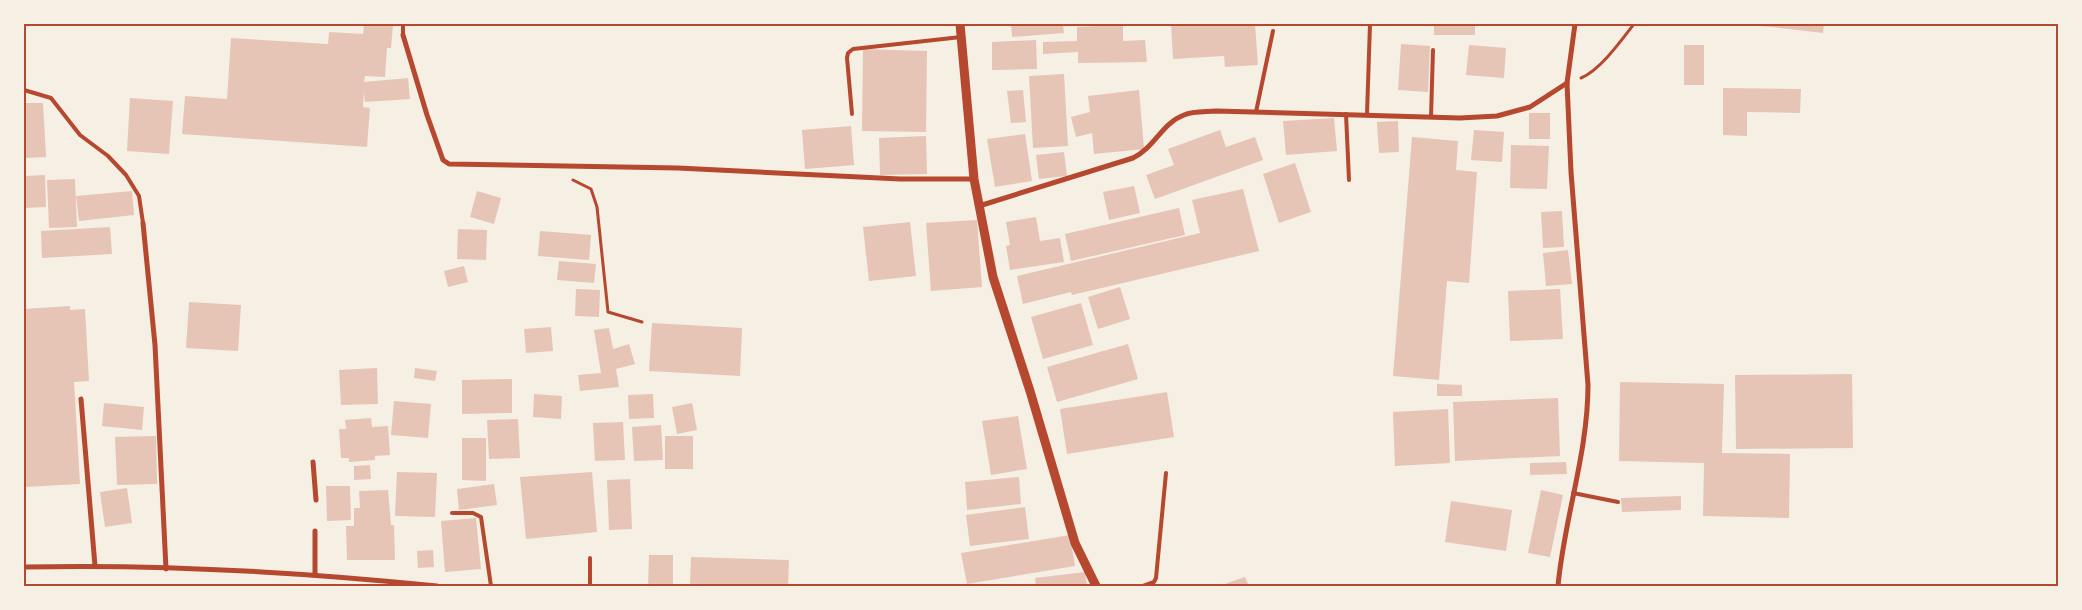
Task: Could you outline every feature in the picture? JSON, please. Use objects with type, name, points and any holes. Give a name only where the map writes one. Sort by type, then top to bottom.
[{"type":"street","points":[[960,24],[974,178],[993,277],[1030,391],[1075,543],[1096,586]]},
{"type":"street","points":[[1558,586],[1561,557],[1588,414],[1588,385],[1571,172],[1567,83],[1575,24]]},
{"type":"street","points":[[403,35],[427,115],[443,160],[449,164],[688,168],[900,179],[974,178]]},
{"type":"street","points":[[978,206],[1133,158],[1150,148],[1165,128],[1184,115],[1216,111],[1460,118],[1497,116],[1530,107],[1567,83]]},
{"type":"street","points":[[143,223],[155,346],[166,569]]},
{"type":"street","points":[[81,399],[96,566]]},
{"type":"street","points":[[314,462],[316,500]]},
{"type":"street","points":[[315,531],[315,575]]},
{"type":"street","points":[[24,568],[96,566],[315,575],[437,586]]},
{"type":"lane","points":[[403,24],[403,35]]},
{"type":"lane","points":[[1367,114],[1370,24]]},
{"type":"lane","points":[[1256,112],[1274,31]]},
{"type":"lane","points":[[852,114],[847,58],[848,53],[853,49],[961,38]]},
{"type":"lane","points":[[1431,117],[1434,50]]},
{"type":"lane","points":[[24,90],[51,98],[80,135],[108,156],[126,175],[139,196],[143,223]]},
{"type":"lane","points":[[1346,114],[1348,180]]},
{"type":"lane","points":[[1143,586],[1154,582],[1156,578],[1166,473]]},
{"type":"lane","points":[[1573,493],[1618,502]]},
{"type":"lane","points":[[452,512],[473,513],[481,517],[491,586]]},
{"type":"lane","points":[[590,558],[590,586]]},
{"type":"path","points":[[1567,83],[1584,78],[1622,40],[1634,24]]},
{"type":"path","points":[[567,166],[574,180],[591,189],[597,206],[608,312],[642,322]]},
{"type":"building","points":[[364,24],[393,25],[391,48],[387,48],[385,77],[365,76],[364,82],[408,78],[410,99],[365,102],[364,92],[363,107],[370,108],[367,147],[182,134],[185,96],[227,99],[231,38],[328,44],[329,32],[363,34]]},
{"type":"building","points":[[1011,24],[1063,24],[1064,33],[1012,37]]},
{"type":"building","points":[[1171,24],[1255,24],[1258,65],[1225,67],[1224,56],[1173,59]]},
{"type":"building","points":[[1434,24],[1475,24],[1475,35],[1434,35]]},
{"type":"building","points":[[1745,24],[1824,24],[1823,33]]},
{"type":"building","points":[[1123,25],[1123,41],[1145,40],[1147,62],[1078,63],[1078,52],[1043,54],[1043,42],[1077,41],[1077,27]]},
{"type":"building","points":[[1036,40],[1037,69],[992,70],[992,42]]},
{"type":"building","points":[[1401,44],[1430,46],[1428,92],[1398,90]]},
{"type":"building","points":[[1469,45],[1506,48],[1504,78],[1466,75]]},
{"type":"building","points":[[1684,45],[1704,45],[1704,85],[1684,85]]},
{"type":"building","points":[[863,49],[927,51],[926,132],[862,131]]},
{"type":"building","points":[[1064,74],[1068,146],[1033,148],[1029,76]]},
{"type":"building","points":[[1723,88],[1801,89],[1800,113],[1747,112],[1747,136],[1723,135]]},
{"type":"building","points":[[1023,90],[1026,122],[1011,123],[1007,91]]},
{"type":"building","points":[[1139,90],[1144,149],[1094,154],[1092,133],[1076,137],[1071,117],[1090,112],[1088,96]]},
{"type":"building","points":[[130,98],[173,101],[169,154],[127,151]]},
{"type":"building","points":[[24,103],[43,103],[46,157],[24,158]]},
{"type":"building","points":[[1529,113],[1550,113],[1550,139],[1529,139]]},
{"type":"building","points":[[1334,118],[1337,151],[1286,155],[1283,121]]},
{"type":"building","points":[[1398,121],[1399,152],[1379,153],[1377,122]]},
{"type":"building","points":[[851,126],[854,165],[805,169],[802,130]]},
{"type":"building","points":[[1220,130],[1226,147],[1255,137],[1263,160],[1155,199],[1146,175],[1174,165],[1168,149]]},
{"type":"building","points":[[1474,130],[1504,132],[1502,162],[1471,160]]},
{"type":"building","points":[[1025,134],[1032,181],[995,187],[987,139]]},
{"type":"building","points":[[926,136],[927,174],[880,175],[879,138]]},
{"type":"building","points":[[1412,137],[1458,141],[1456,170],[1477,172],[1469,283],[1447,281],[1439,380],[1393,376]]},
{"type":"building","points":[[1511,145],[1549,146],[1547,189],[1510,188]]},
{"type":"building","points":[[1064,152],[1067,176],[1039,179],[1036,155]]},
{"type":"building","points":[[1295,163],[1311,212],[1279,223],[1263,174]]},
{"type":"building","points":[[45,175],[46,207],[24,208],[24,176]]},
{"type":"building","points":[[75,179],[77,227],[49,228],[47,180]]},
{"type":"building","points":[[1134,186],[1140,213],[1109,220],[1103,192]]},
{"type":"building","points":[[1243,189],[1259,251],[1072,295],[1071,292],[1023,304],[1017,276],[1200,233],[1192,200]]},
{"type":"building","points":[[132,191],[134,215],[79,221],[76,196]]},
{"type":"building","points":[[477,191],[501,198],[494,224],[470,217]]},
{"type":"building","points":[[1179,208],[1185,235],[1071,261],[1065,234]]},
{"type":"building","points":[[1562,211],[1564,247],[1543,248],[1541,212]]},
{"type":"building","points":[[1036,217],[1040,241],[1060,238],[1064,262],[1010,270],[1006,246],[1010,245],[1006,222]]},
{"type":"building","points":[[977,220],[982,287],[931,291],[926,223]]},
{"type":"building","points":[[910,222],[916,276],[869,281],[863,227]]},
{"type":"building","points":[[110,227],[112,254],[42,258],[41,231]]},
{"type":"building","points":[[458,229],[487,230],[486,260],[457,259]]},
{"type":"building","points":[[540,231],[591,235],[589,260],[538,256]]},
{"type":"building","points":[[1568,250],[1572,284],[1546,286],[1543,253]]},
{"type":"building","points":[[559,261],[596,264],[594,283],[557,280]]},
{"type":"building","points":[[464,266],[468,282],[448,287],[444,271]]},
{"type":"building","points":[[1120,287],[1130,319],[1098,329],[1088,297]]},
{"type":"building","points":[[576,289],[600,290],[599,317],[575,316]]},
{"type":"building","points":[[1560,289],[1563,339],[1510,341],[1508,291]]},
{"type":"building","points":[[189,302],[241,305],[238,351],[186,348]]},
{"type":"building","points":[[1081,303],[1093,345],[1043,359],[1031,317]]},
{"type":"building","points":[[70,306],[70,310],[85,309],[89,381],[74,382],[80,484],[25,487],[24,309]]},
{"type":"building","points":[[652,323],[742,328],[740,376],[649,371]]},
{"type":"building","points":[[551,327],[553,351],[526,353],[524,329]]},
{"type":"building","points":[[609,328],[613,349],[629,344],[635,364],[616,369],[619,387],[580,391],[578,375],[601,373],[594,330]]},
{"type":"building","points":[[1128,344],[1138,379],[1057,402],[1047,367]]},
{"type":"building","points":[[377,368],[378,404],[341,405],[339,370]]},
{"type":"building","points":[[415,368],[437,371],[435,381],[414,378]]},
{"type":"building","points":[[1852,374],[1853,448],[1736,449],[1735,375]]},
{"type":"building","points":[[512,379],[512,413],[462,414],[462,380]]},
{"type":"building","points":[[1620,382],[1724,384],[1722,453],[1790,454],[1789,518],[1703,516],[1704,463],[1619,461]]},
{"type":"building","points":[[1437,384],[1462,385],[1462,396],[1437,396]]},
{"type":"building","points":[[1167,392],[1174,437],[1067,454],[1060,409]]},
{"type":"building","points":[[534,394],[562,396],[561,419],[533,417]]},
{"type":"building","points":[[653,394],[654,418],[629,419],[628,395]]},
{"type":"building","points":[[1558,398],[1560,456],[1455,461],[1453,402]]},
{"type":"building","points":[[394,401],[431,404],[428,438],[391,435]]},
{"type":"building","points":[[104,403],[144,407],[142,430],[102,426]]},
{"type":"building","points":[[692,403],[697,430],[677,434],[672,407]]},
{"type":"building","points":[[1448,409],[1450,463],[1395,466],[1393,412]]},
{"type":"building","points":[[1018,416],[1027,469],[991,475],[982,421]]},
{"type":"building","points":[[371,418],[372,427],[388,426],[390,455],[375,456],[375,460],[349,462],[349,458],[341,458],[339,429],[346,429],[345,420]]},
{"type":"building","points":[[518,419],[520,458],[489,459],[487,420]]},
{"type":"building","points":[[623,422],[625,460],[595,461],[593,423]]},
{"type":"building","points":[[661,425],[663,460],[634,461],[632,427]]},
{"type":"building","points":[[156,436],[157,484],[117,485],[115,437]]},
{"type":"building","points":[[665,436],[693,436],[693,469],[665,469]]},
{"type":"building","points":[[462,438],[486,438],[486,481],[462,480]]},
{"type":"building","points":[[1566,462],[1567,474],[1530,475],[1530,463]]},
{"type":"building","points":[[370,465],[371,479],[354,480],[354,466]]},
{"type":"building","points":[[397,472],[437,473],[435,517],[395,516]]},
{"type":"building","points":[[592,472],[597,532],[526,539],[520,477]]},
{"type":"building","points":[[1019,477],[1021,504],[967,510],[965,482]]},
{"type":"building","points":[[630,479],[632,529],[609,530],[607,480]]},
{"type":"building","points":[[494,484],[497,505],[459,510],[457,489]]},
{"type":"building","points":[[326,486],[350,486],[351,520],[327,521]]},
{"type":"building","points":[[127,488],[132,523],[105,527],[100,492]]},
{"type":"building","points":[[388,490],[391,525],[394,525],[395,560],[347,560],[346,526],[354,526],[354,508],[360,508],[359,491]]},
{"type":"building","points":[[1541,490],[1563,495],[1550,557],[1528,553]]},
{"type":"building","points":[[1681,496],[1681,510],[1622,512],[1621,498]]},
{"type":"building","points":[[1451,501],[1512,510],[1506,551],[1445,542]]},
{"type":"building","points":[[1025,507],[1029,539],[970,546],[966,515]]},
{"type":"building","points":[[476,518],[481,569],[445,572],[441,521]]},
{"type":"building","points":[[1070,535],[1075,566],[967,584],[961,553]]},
{"type":"building","points":[[433,550],[434,567],[418,568],[417,551]]},
{"type":"building","points":[[649,555],[673,555],[673,586],[648,586]]},
{"type":"building","points":[[691,557],[789,560],[788,586],[690,586]]},
{"type":"building","points":[[1085,572],[1087,586],[1036,586],[1035,578]]},
{"type":"building","points":[[1245,577],[1249,586],[1219,586]]}]
